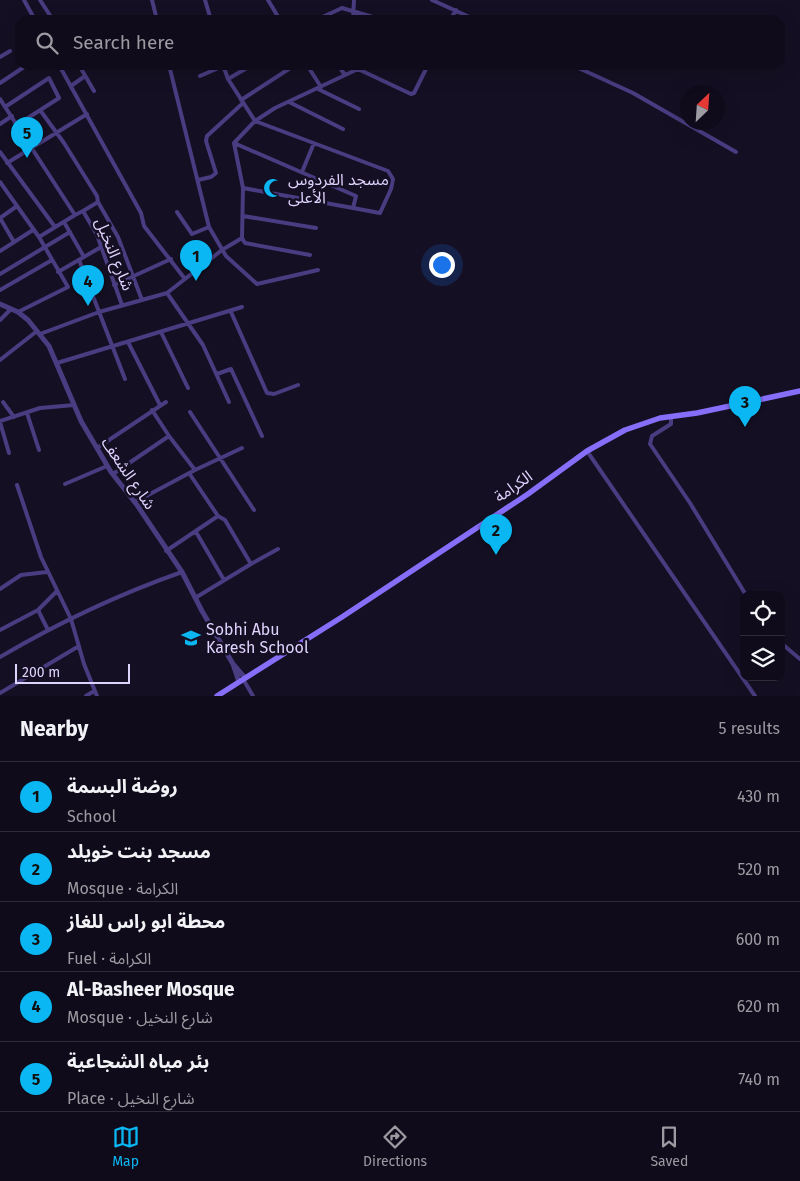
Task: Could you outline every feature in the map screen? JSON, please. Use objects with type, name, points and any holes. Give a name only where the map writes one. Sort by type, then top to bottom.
[{"type":"main road","name":"الكرامة","points":[[217,696],[336,621],[528,494],[587,451],[625,430],[671,416],[800,392]]},
{"type":"street","points":[[24,0],[32,15]]},
{"type":"street","points":[[40,0],[50,15]]},
{"type":"street","points":[[152,0],[156,15]]},
{"type":"street","points":[[205,0],[210,15]]},
{"type":"street","points":[[268,0],[277,15]]},
{"type":"street","points":[[354,0],[354,15]]},
{"type":"street","points":[[432,0],[466,15]]},
{"type":"street","points":[[327,15],[342,8],[368,15]]},
{"type":"street","points":[[453,15],[456,10]]},
{"type":"street","points":[[0,57],[10,51]]},
{"type":"street","points":[[0,83],[20,70]]},
{"type":"street","points":[[62,70],[141,213],[144,226],[186,279]]},
{"type":"street","points":[[82,70],[94,91]]},
{"type":"street","points":[[169,70],[198,180],[208,227],[222,250],[257,284],[318,270]]},
{"type":"street","points":[[200,76],[213,70]]},
{"type":"street","points":[[225,70],[242,102],[256,121],[382,168],[388,171],[393,178],[391,189],[380,213],[243,188]]},
{"type":"street","points":[[228,79],[243,70]]},
{"type":"street","points":[[198,180],[211,177],[216,172],[206,141],[209,133],[242,102],[288,70]]},
{"type":"street","points":[[310,70],[319,88],[359,109]]},
{"type":"street","points":[[341,70],[345,76]]},
{"type":"street","points":[[234,143],[256,121],[275,108],[356,70]]},
{"type":"street","points":[[360,70],[411,94],[414,93],[425,70]]},
{"type":"street","points":[[582,70],[647,101],[736,152]]},
{"type":"street","points":[[71,86],[85,76]]},
{"type":"street","points":[[5,107],[49,78],[60,98],[17,125]]},
{"type":"street","name":"شارع النخيل","points":[[0,99],[75,215],[83,210],[101,247],[122,305]]},
{"type":"street","points":[[289,102],[343,129]]},
{"type":"street","points":[[40,110],[57,132],[97,196],[98,202],[118,237],[142,300]]},
{"type":"street","points":[[7,163],[87,114]]},
{"type":"street","points":[[0,124],[12,116]]},
{"type":"street","points":[[234,143],[356,196],[352,208]]},
{"type":"street","points":[[234,143],[243,188],[242,238],[245,243],[310,255]]},
{"type":"street","points":[[302,172],[314,143]]},
{"type":"street","points":[[0,152],[55,227]]},
{"type":"street","points":[[0,182],[39,237],[68,287],[18,312]]},
{"type":"street","points":[[83,210],[98,202]]},
{"type":"street","points":[[14,242],[0,218],[17,206]]},
{"type":"street","points":[[177,212],[192,234],[208,227]]},
{"type":"street","points":[[39,237],[75,215]]},
{"type":"street","points":[[243,216],[316,228]]},
{"type":"street","points":[[64,222],[84,257]]},
{"type":"street","points":[[0,251],[34,230]]},
{"type":"street","points":[[0,274],[70,232]]},
{"type":"street","points":[[0,360],[39,332],[99,312],[167,293],[222,250],[242,238]]},
{"type":"street","points":[[58,272],[101,247]]},
{"type":"street","points":[[114,285],[171,259]]},
{"type":"street","points":[[0,290],[52,260]]},
{"type":"street","points":[[79,260],[111,347],[125,379]]},
{"type":"street","points":[[167,293],[190,323],[203,345],[229,402]]},
{"type":"street","name":"شارع الشعف","points":[[0,304],[18,312],[39,332],[57,363],[74,405],[97,448],[113,474],[135,502],[166,551],[182,572],[242,680]]},
{"type":"street","points":[[57,363],[242,307]]},
{"type":"street","points":[[0,320],[11,309]]},
{"type":"street","points":[[230,312],[267,393],[274,394],[298,385]]},
{"type":"street","points":[[161,332],[188,388]]},
{"type":"street","points":[[128,342],[160,405]]},
{"type":"street","points":[[217,374],[231,369],[262,436]]},
{"type":"street","points":[[3,402],[14,417]]},
{"type":"street","points":[[97,448],[166,402]]},
{"type":"street","points":[[10,452],[0,422],[40,408],[74,405]]},
{"type":"street","points":[[152,410],[195,470]]},
{"type":"street","points":[[190,412],[222,458],[254,510]]},
{"type":"street","points":[[27,413],[39,450]]},
{"type":"street","points":[[671,416],[670,424],[652,436],[650,444],[690,504],[744,591]]},
{"type":"street","points":[[113,474],[169,436]]},
{"type":"street","points":[[135,502],[189,473],[242,448]]},
{"type":"street","points":[[587,451],[755,696]]},
{"type":"street","points":[[66,484],[108,466]]},
{"type":"street","points":[[189,473],[218,516],[225,520],[251,564]]},
{"type":"street","points":[[17,485],[30,528],[47,572],[71,619],[97,696]]},
{"type":"street","points":[[166,551],[218,516]]},
{"type":"street","points":[[196,532],[224,580]]},
{"type":"street","points":[[195,598],[278,549]]},
{"type":"street","points":[[0,589],[21,575],[47,572]]},
{"type":"street","points":[[0,657],[71,619],[148,584],[182,572]]},
{"type":"street","points":[[0,630],[38,610],[57,591]]},
{"type":"street","points":[[38,610],[48,630]]},
{"type":"street","points":[[0,693],[79,646]]},
{"type":"street","points":[[785,646],[800,659]]},
{"type":"street","points":[[242,680],[253,696]]},
{"type":"street","points":[[86,696],[94,690]]},
{"type":"place","name":"بئر مياه الشجاعية","points":[[27,158]]},
{"type":"place","name":"مسجد الفردوس الأعلى","points":[[273,188]]},
{"type":"place","name":"روضة البسمة","points":[[196,281]]},
{"type":"place","name":"Al-Basheer Mosque","points":[[88,306]]},
{"type":"place","name":"محطة ابو راس للغاز","points":[[745,427]]},
{"type":"place","name":"مسجد بنت خويلد","points":[[496,555]]},
{"type":"place","name":"Sobhi Abu Karesh School","points":[[191,638]]}]
